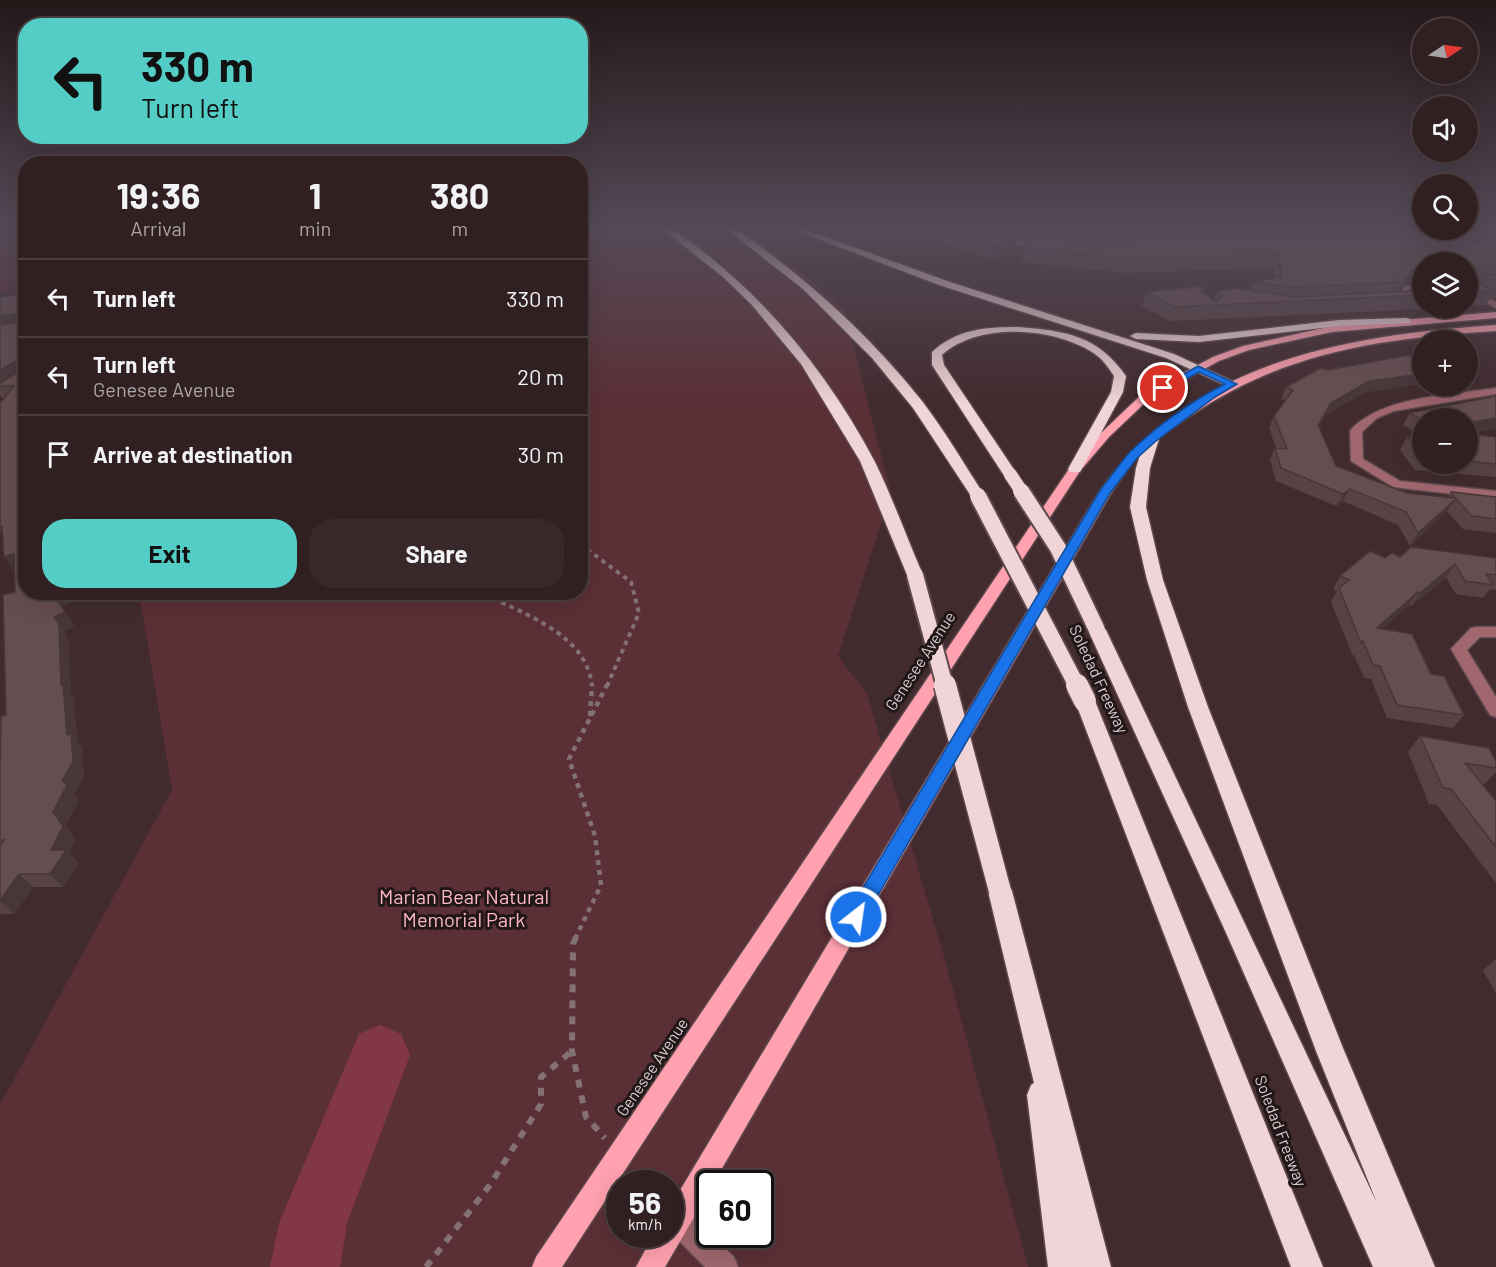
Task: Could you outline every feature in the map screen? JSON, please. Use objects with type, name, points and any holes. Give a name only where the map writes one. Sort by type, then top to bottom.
[{"type":"highway","points":[[740,287],[769,318],[813,372],[867,462],[915,575],[1000,891],[1095,1267]]},
{"type":"highway","name":"Soledad Freeway","points":[[806,287],[873,349],[919,406],[978,496],[1085,701],[1307,1267]]},
{"type":"highway","points":[[956,287],[1170,356],[1233,384]]},
{"type":"highway","points":[[1066,322],[1130,336],[1173,340],[1339,323],[1406,321]]},
{"type":"highway","points":[[1075,469],[1117,392],[1120,376],[1109,359],[1087,345],[1034,331],[1004,329],[962,336],[936,354],[938,365],[1058,548],[1233,921],[1390,1267]]},
{"type":"highway","points":[[1152,439],[1143,468],[1138,507],[1155,580],[1198,707],[1321,1029],[1419,1267]]},
{"type":"highway","points":[[1030,1013],[1064,1267]]},
{"type":"main road","name":"Genesee Avenue","points":[[546,1267],[1075,469],[1105,435],[1145,397],[1198,369],[1246,348],[1332,329],[1496,315]]},
{"type":"main road","points":[[684,1209],[1105,492],[1133,456],[1211,395],[1251,374],[1301,355],[1392,338],[1496,328]]},
{"type":"main road","points":[[650,1267],[661,1248]]},
{"type":"street","points":[[1389,300],[1405,297],[1407,289],[1412,288]]},
{"type":"street","points":[[1478,296],[1496,305]]},
{"type":"street","points":[[1496,390],[1391,408],[1373,416],[1356,431],[1357,461],[1397,484],[1496,495]]},
{"type":"street","points":[[1496,632],[1476,632],[1459,649],[1496,711]]},
{"type":"street","points":[[684,1238],[724,1267]]},
{"type":"path","points":[[588,550],[631,582],[639,613],[569,759],[595,836],[601,885],[573,944],[572,1051],[586,1117],[622,1155]]},
{"type":"path","points":[[497,600],[540,622],[567,642],[587,666],[592,690],[590,718]]},
{"type":"path","points":[[426,1267],[490,1185],[541,1104],[541,1077],[572,1051]]},
{"type":"green space","points":[[0,287],[18,287],[18,301],[11,302],[15,290],[0,292]]},
{"type":"green space","name":"Marian Bear Natural Memorial Park","points":[[588,287],[818,287],[844,309],[891,493],[838,656],[867,694],[947,967],[1028,1267],[0,1267],[0,1105],[172,790],[140,600],[588,600]]},
{"type":"building","points":[[1204,287],[1200,290],[1216,302],[1222,297],[1217,291],[1238,288],[1294,297],[1407,291],[1412,289],[1412,295],[1175,307],[1146,292]]},
{"type":"building","points":[[1478,287],[1486,287],[1494,291],[1478,292]]},
{"type":"building","points":[[18,295],[18,313],[0,316],[0,297]]},
{"type":"building","points":[[18,322],[18,360],[0,370],[0,325]]},
{"type":"building","points":[[1409,355],[1412,357],[1412,375],[1369,381],[1331,403],[1318,425],[1336,466],[1407,493],[1455,498],[1451,492],[1496,497],[1496,519],[1472,516],[1456,499],[1418,533],[1406,512],[1350,489],[1343,494],[1281,468],[1275,448],[1287,449],[1274,416],[1293,390],[1286,387],[1321,368],[1328,370]]},
{"type":"building","points":[[18,372],[18,600],[57,600],[65,612],[54,617],[59,624],[61,685],[63,684],[67,735],[71,733],[73,762],[62,781],[67,785],[53,812],[63,826],[51,850],[66,850],[50,874],[19,874],[0,900],[0,846],[5,840],[0,841],[1,716],[6,715],[3,595],[15,592],[14,554],[4,557],[2,526],[0,527],[0,403],[14,386],[0,386],[0,383]]},
{"type":"building","points":[[1496,396],[1496,418],[1478,421],[1478,408],[1435,408]]},
{"type":"building","points":[[1478,435],[1496,437],[1496,464],[1478,462]]},
{"type":"building","points":[[1411,547],[1496,558],[1496,575],[1486,574],[1493,585],[1465,581],[1455,564],[1420,593],[1418,592],[1377,628],[1412,634],[1431,674],[1444,676],[1464,715],[1397,705],[1380,666],[1373,665],[1363,641],[1361,643],[1339,588],[1349,580],[1340,576],[1370,551],[1385,558],[1392,553],[1400,557]]},
{"type":"building","points":[[1420,736],[1489,748],[1496,762],[1496,768],[1465,763],[1496,801],[1496,847],[1451,789],[1443,788]]},
{"type":"waterway","points":[[305,1267],[313,1223],[380,1055]]},
{"type":"route","points":[[856,917],[1105,492],[1133,456],[1152,439],[1211,395],[1233,384],[1198,369],[1163,388]]}]
